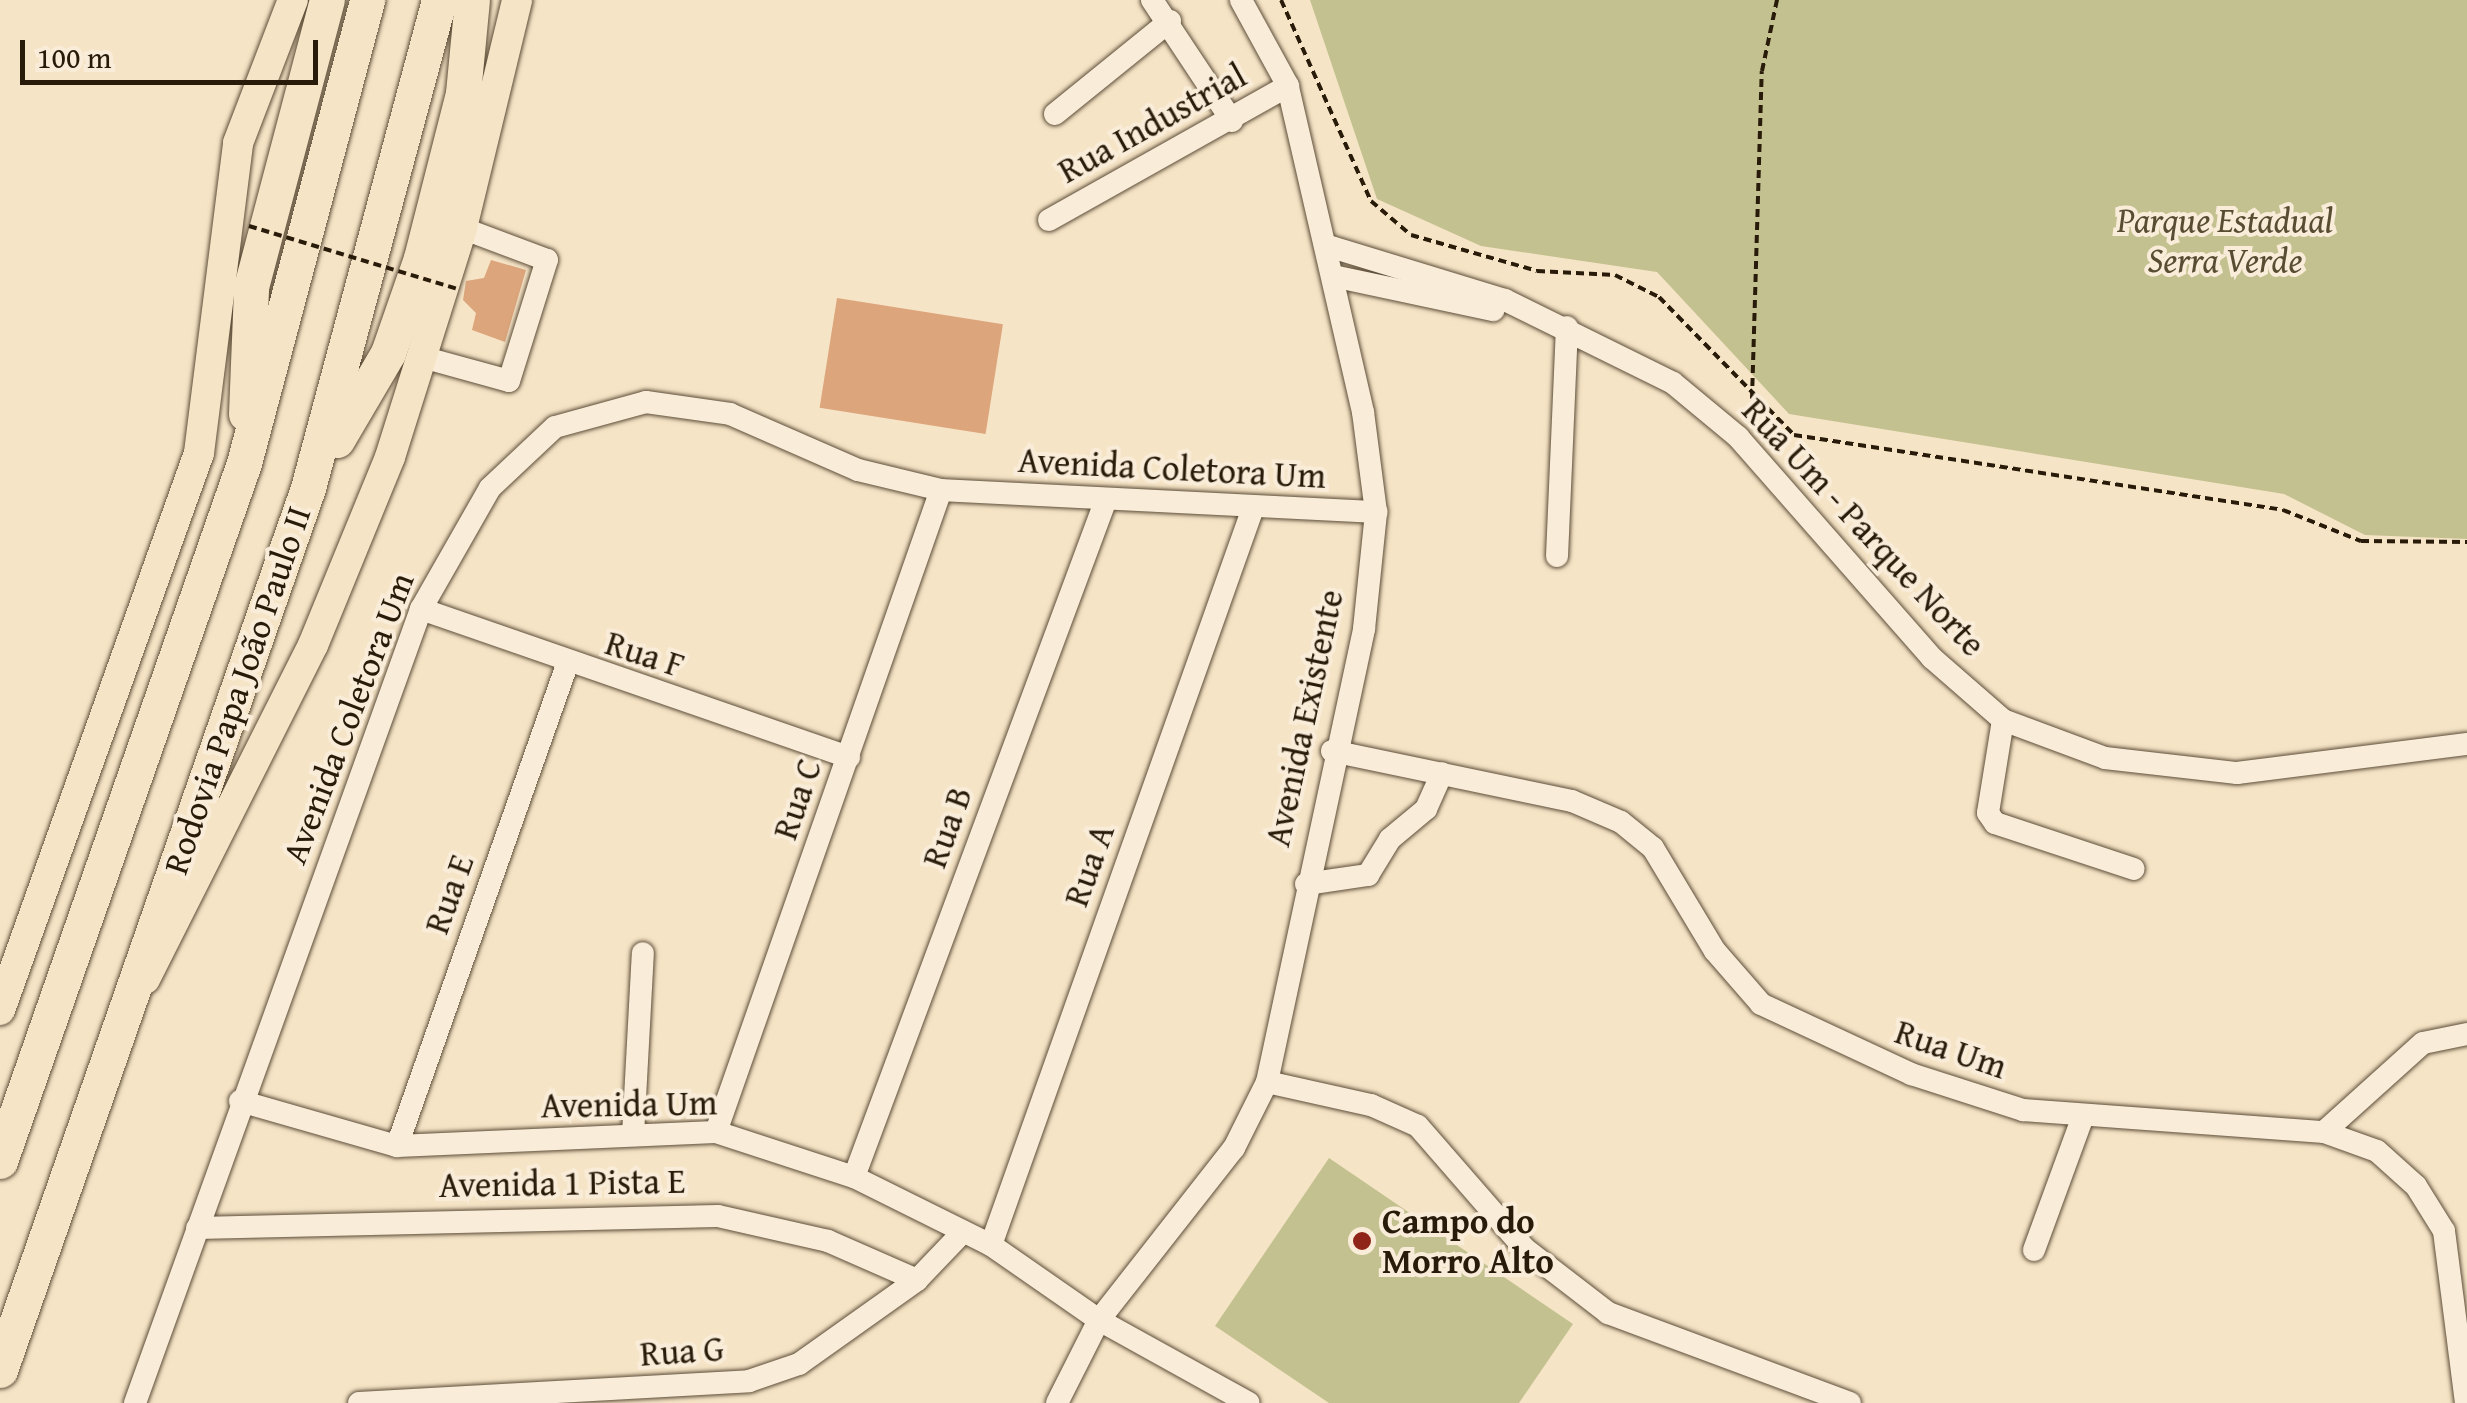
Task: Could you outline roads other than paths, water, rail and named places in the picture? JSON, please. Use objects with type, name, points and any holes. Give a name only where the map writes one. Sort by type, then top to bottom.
[{"type":"highway","points":[[244,463],[252,287],[327,0]]},
{"type":"highway","name":"Rodovia Papa João Paulo II","points":[[0,1160],[244,463],[367,0]]},
{"type":"highway","name":"Rodovia Papa João Paulo II","points":[[0,1370],[308,488],[438,0]]},
{"type":"highway","points":[[308,488],[388,353],[421,258],[463,93],[472,0]]},
{"type":"main road","points":[[0,1010],[199,453],[213,396],[238,142],[292,0]]},
{"type":"main road","points":[[120,1020],[182,922],[313,645],[422,357],[462,228],[516,0]]},
{"type":"street","points":[[1152,0],[1170,20],[1232,121]]},
{"type":"street","name":"Avenida Existente","points":[[1057,1403],[1098,1320],[1234,1148],[1267,1082],[1332,750],[1364,630],[1376,512],[1328,246],[1288,86],[1241,0]]},
{"type":"street","points":[[1054,114],[1170,20]]},
{"type":"street","name":"Rua Industrial","points":[[1049,220],[1232,121],[1288,86]]},
{"type":"street","points":[[422,357],[509,380],[547,260],[462,228]]},
{"type":"street","name":"Rua Um - Parque Norte","points":[[1328,246],[1566,327],[1673,384],[1738,437],[1932,658],[2004,720],[2105,758],[2237,773],[2467,744]]},
{"type":"street","name":"Rua Um - Parque Norte","points":[[1332,276],[1517,308]]},
{"type":"street","points":[[1557,556],[1566,327]]},
{"type":"street","name":"Avenida Coletora Um","points":[[135,1403],[240,1101],[422,609],[490,488],[555,428],[646,402],[730,414],[858,470],[941,490],[1105,502],[1376,512]]},
{"type":"street","name":"Rua C","points":[[716,1132],[941,490]]},
{"type":"street","name":"Rua B","points":[[854,1177],[1105,502]]},
{"type":"street","name":"Rua A","points":[[991,1245],[1253,508]]},
{"type":"street","name":"Rua F","points":[[422,609],[568,665],[849,757]]},
{"type":"street","name":"Rua E","points":[[397,1146],[568,665]]},
{"type":"street","points":[[2004,720],[1988,813],[1995,823],[2134,869]]},
{"type":"street","name":"Rua Um","points":[[1332,750],[1572,800],[1621,822],[1653,848],[1716,951],[1761,1004],[1808,1032],[2023,1110],[2082,1119],[2324,1132],[2377,1152],[2416,1186],[2444,1231],[2465,1388]]},
{"type":"street","points":[[1306,884],[1368,875],[1390,839],[1426,809],[1442,772]]},
{"type":"street","points":[[632,1135],[643,953]]},
{"type":"street","points":[[2324,1132],[2423,1043],[2467,1034]]},
{"type":"street","points":[[1267,1082],[1371,1104],[1418,1126],[1525,1250],[1608,1312],[1850,1403]]},
{"type":"street","name":"Avenida Um","points":[[240,1101],[397,1146],[716,1132],[854,1177],[961,1234],[991,1245],[1098,1320],[1249,1403]]},
{"type":"street","points":[[2034,1250],[2082,1119]]},
{"type":"street","name":"Avenida 1 Pista E","points":[[197,1228],[718,1216],[828,1241],[917,1280]]},
{"type":"street","name":"Rua G","points":[[359,1403],[617,1397],[749,1381],[799,1364],[917,1280],[961,1234]]},
{"type":"place","name":"Campo do Morro Alto","points":[[1362,1241]]},
{"type":"park label","name":"Parque Estadual Serra Verde","points":[[2225,240]]}]
